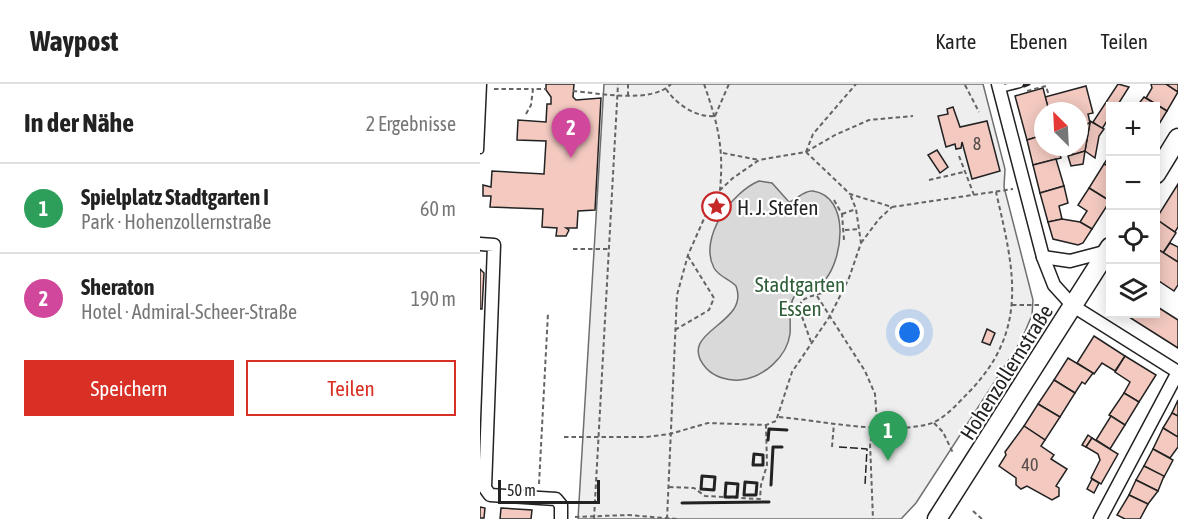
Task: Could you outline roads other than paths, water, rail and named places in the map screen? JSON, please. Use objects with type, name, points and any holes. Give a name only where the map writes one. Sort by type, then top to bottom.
[{"type":"main road","points":[[1160,166],[1178,138]]},
{"type":"main road","name":"Hohenzollernstraße","points":[[937,519],[1106,254]]},
{"type":"street","points":[[999,87],[1043,257],[1054,285],[1073,306],[1178,372],[1100,519]]},
{"type":"street","points":[[480,244],[494,245],[483,432],[485,488],[490,495],[556,499],[561,505],[561,518]]},
{"type":"street","points":[[1043,257],[1070,261],[1106,250]]},
{"type":"lane","points":[[480,150],[483,86]]},
{"type":"lane","points":[[999,87],[1022,86]]},
{"type":"place","name":"Sheraton","points":[[571,158]]},
{"type":"place","name":"H. J. Stefen","points":[[716,207]]},
{"type":"place","name":"Spielplatz Stadtgarten I","points":[[888,461]]},
{"type":"park label","name":"Stadtgarten Essen","points":[[800,296]]}]
